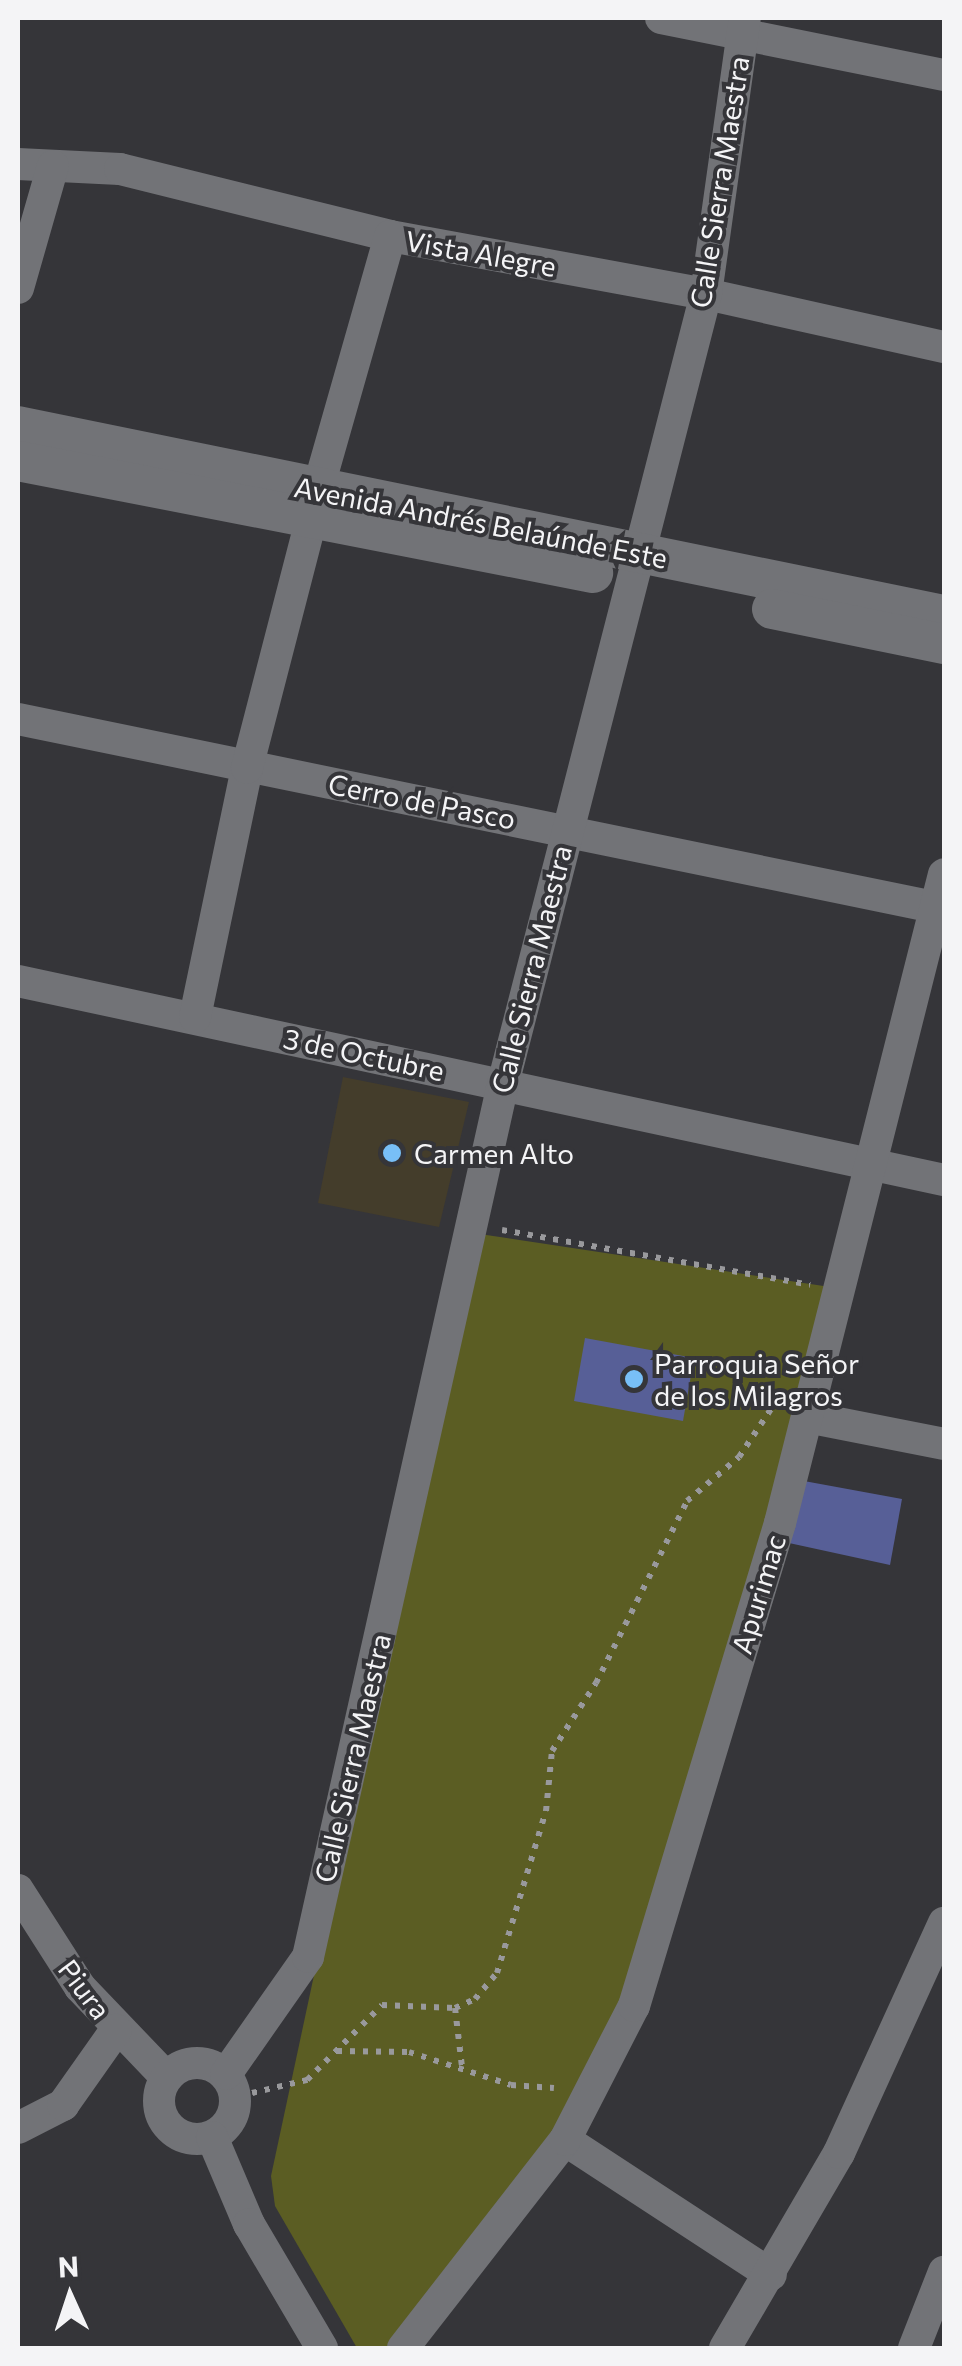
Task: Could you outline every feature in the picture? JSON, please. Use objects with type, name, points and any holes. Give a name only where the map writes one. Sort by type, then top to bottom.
[{"type":"street","points":[[661,18],[744,25],[944,75]]},
{"type":"street","name":"Calle Sierra Maestra","points":[[231,2085],[308,1957],[502,1084],[565,828],[706,294],[744,25]]},
{"type":"street","name":"Vista Alegre","points":[[18,164],[120,169],[390,236],[706,294],[944,347]]},
{"type":"street","points":[[18,288],[53,166]]},
{"type":"street","points":[[196,1017],[246,768],[390,236]]},
{"type":"street","name":"Avenida Andrés Belaúnde Este","points":[[18,426],[315,503]]},
{"type":"street","name":"Avenida Andrés Belaúnde Este","points":[[18,461],[315,503],[636,567],[944,615]]},
{"type":"street","name":"Avenida Andrés Belaúnde Este","points":[[636,567],[944,644]]},
{"type":"street","name":"Cerro de Pasco","points":[[18,719],[246,768],[565,828],[940,908]]},
{"type":"street","name":"Apurimac","points":[[403,2348],[565,2140],[634,2006],[811,1403],[940,908],[944,874]]},
{"type":"street","name":"3 de Octubre","points":[[18,980],[944,1180]]},
{"type":"street","points":[[811,1403],[944,1444]]},
{"type":"street","name":"Piura","points":[[18,1890],[116,2030],[166,2077]]},
{"type":"street","points":[[724,2348],[771,2275],[840,2153],[944,1923]]},
{"type":"street","points":[[18,2128],[62,2104],[116,2030]]},
{"type":"street","points":[[196,2064],[231,2085],[231,2121],[212,2137],[187,2138],[166,2124],[158,2101],[166,2077],[196,2064]]},
{"type":"street","points":[[212,2137],[249,2224],[322,2348]]},
{"type":"street","points":[[565,2140],[771,2275]]},
{"type":"street","points":[[914,2348],[944,2272]]},
{"type":"path","points":[[471,1224],[839,1290]]},
{"type":"path","points":[[231,2085],[307,2080],[382,2005],[456,2008],[476,1999],[497,1973],[546,1811],[552,1751],[596,1683],[687,1501],[739,1457],[772,1399],[811,1403]]},
{"type":"path","points":[[456,2008],[462,2067]]},
{"type":"path","points":[[336,2052],[371,2047],[462,2067],[510,2084],[557,2088],[607,2058]]},
{"type":"shaded area","name":"Carmen Alto","points":[[343,1077],[469,1102],[439,1227],[318,1203]]},
{"type":"shaded area","points":[[473,1233],[837,1288],[633,2004],[562,2138],[396,2348],[357,2348],[275,2206],[271,2176]]},
{"type":"building","name":"Parroquia Señor de los Milagros","points":[[585,1338],[694,1358],[683,1421],[574,1401]]},
{"type":"building","points":[[804,1481],[902,1499],[890,1565],[789,1543]]},
{"type":"place","name":"Carmen Alto","points":[[392,1153]]},
{"type":"place","name":"Parroquia Señor de los Milagros","points":[[634,1379]]}]
